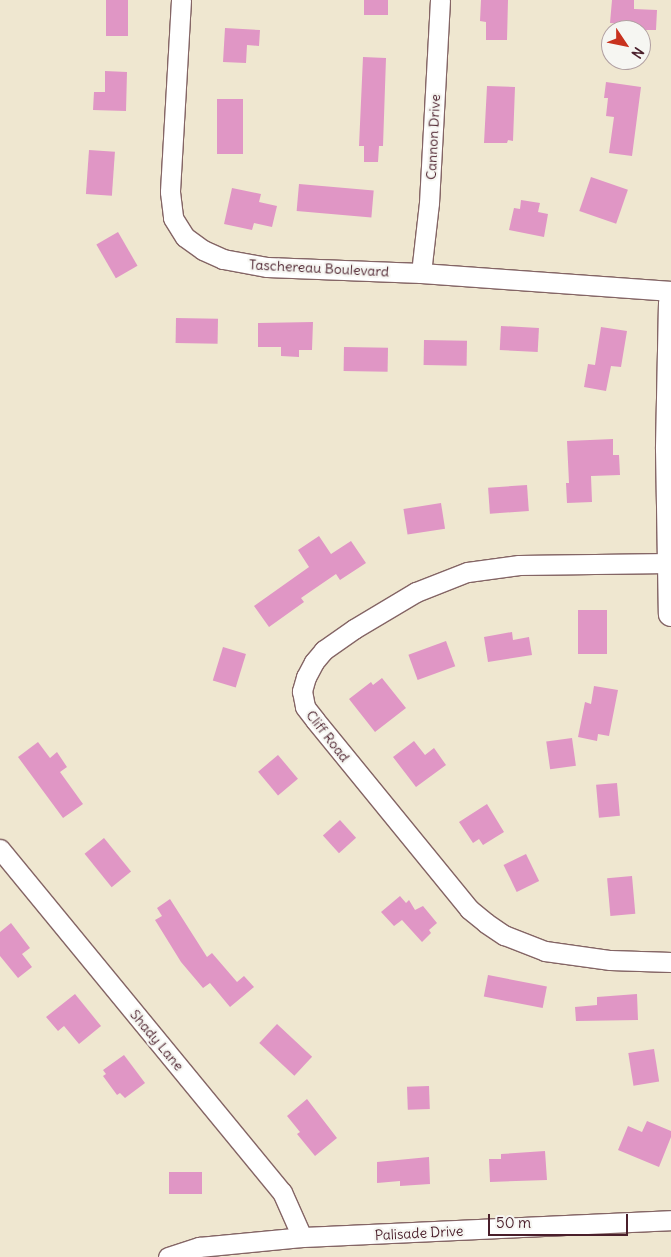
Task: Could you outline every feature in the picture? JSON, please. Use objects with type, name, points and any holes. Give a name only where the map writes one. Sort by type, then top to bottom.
[{"type":"street","name":"Taschereau Boulevard","points":[[180,0],[170,192],[173,218],[185,237],[203,250],[223,259],[245,264],[421,273],[671,291]]},
{"type":"street","name":"Cannon Drive","points":[[421,273],[429,203],[440,0]]},
{"type":"street","points":[[671,303],[668,431],[671,614]]},
{"type":"street","name":"Cliff Road","points":[[670,564],[519,565],[467,572],[416,592],[354,629],[324,650],[314,662],[306,677],[302,691],[305,707],[315,720],[469,909],[486,923],[504,935],[545,950],[610,960],[671,962]]},
{"type":"street","name":"Shady Lane","points":[[0,850],[282,1192],[302,1237]]},
{"type":"street","name":"Palisade Drive","points":[[168,1257],[199,1247],[302,1237],[671,1220]]},
{"type":"building","points":[[106,0],[128,0],[128,36],[106,36]]},
{"type":"building","points":[[364,0],[388,0],[388,15],[364,15]]},
{"type":"building","points":[[481,0],[508,0],[507,40],[486,40],[486,22],[480,21]]},
{"type":"building","points":[[612,0],[634,0],[634,9],[657,10],[656,30],[651,30],[651,20],[610,20]]},
{"type":"building","points":[[225,28],[260,30],[259,46],[247,45],[246,63],[223,62]]},
{"type":"building","points":[[363,57],[386,58],[383,146],[379,146],[378,162],[364,162],[364,146],[359,146]]},
{"type":"building","points":[[105,71],[127,72],[126,111],[93,110],[94,92],[105,92]]},
{"type":"building","points":[[606,82],[641,87],[632,156],[609,153],[614,117],[606,116],[608,98],[604,98]]},
{"type":"building","points":[[487,86],[515,87],[513,141],[508,140],[507,143],[484,143]]},
{"type":"building","points":[[217,99],[243,99],[243,154],[217,154]]},
{"type":"building","points":[[89,150],[115,152],[112,196],[86,194]]},
{"type":"building","points":[[591,177],[628,190],[616,224],[579,211]]},
{"type":"building","points":[[299,184],[374,191],[371,217],[297,211]]},
{"type":"building","points":[[232,188],[261,194],[259,202],[277,206],[272,227],[254,223],[252,230],[224,224]]},
{"type":"building","points":[[521,200],[540,203],[538,212],[548,214],[544,237],[509,230],[514,208],[520,209]]},
{"type":"building","points":[[118,232],[138,266],[116,278],[96,245]]},
{"type":"building","points":[[176,318],[218,319],[218,344],[176,343]]},
{"type":"building","points":[[313,322],[312,350],[299,350],[299,357],[281,356],[281,347],[258,347],[258,323]]},
{"type":"building","points":[[501,326],[539,328],[538,352],[500,350]]},
{"type":"building","points":[[601,327],[627,331],[621,367],[611,366],[606,391],[584,387],[588,364],[595,365]]},
{"type":"building","points":[[424,340],[467,341],[467,366],[424,365]]},
{"type":"building","points":[[344,347],[388,348],[388,372],[344,371]]},
{"type":"building","points":[[613,439],[613,455],[619,455],[620,475],[591,476],[592,502],[567,503],[566,483],[569,483],[567,441]]},
{"type":"building","points":[[527,485],[529,511],[490,514],[488,488]]},
{"type":"building","points":[[441,503],[445,529],[408,535],[403,509]]},
{"type":"building","points":[[319,536],[331,554],[351,541],[366,563],[340,580],[336,574],[301,598],[304,602],[269,627],[254,606],[309,567],[298,550]]},
{"type":"building","points":[[578,610],[607,610],[607,654],[578,654]]},
{"type":"building","points":[[512,632],[513,640],[529,637],[532,655],[488,662],[484,637]]},
{"type":"building","points":[[446,641],[455,666],[418,680],[408,655]]},
{"type":"building","points":[[223,647],[246,654],[236,687],[213,680]]},
{"type":"building","points":[[382,678],[406,708],[375,732],[349,699],[371,682],[373,685]]},
{"type":"building","points":[[594,686],[618,690],[609,736],[598,734],[597,741],[578,737],[585,702],[591,704]]},
{"type":"building","points":[[572,738],[576,766],[550,769],[546,742]]},
{"type":"building","points":[[414,741],[425,755],[434,748],[446,765],[416,787],[393,757]]},
{"type":"building","points":[[38,742],[50,758],[57,752],[67,767],[60,772],[83,804],[63,818],[18,757]]},
{"type":"building","points":[[278,755],[298,779],[278,795],[258,772]]},
{"type":"building","points":[[617,783],[620,816],[599,818],[596,785]]},
{"type":"building","points":[[487,804],[504,832],[483,845],[479,839],[473,843],[459,822]]},
{"type":"building","points":[[340,820],[356,838],[339,853],[323,835]]},
{"type":"building","points":[[104,838],[131,871],[112,887],[85,854]]},
{"type":"building","points":[[526,854],[539,881],[517,892],[504,865]]},
{"type":"building","points":[[632,876],[635,914],[610,916],[607,878]]},
{"type":"building","points":[[400,896],[406,903],[409,900],[415,910],[423,906],[437,923],[429,930],[431,933],[422,942],[402,920],[394,926],[381,912]]},
{"type":"building","points":[[170,899],[207,957],[212,953],[237,982],[244,976],[254,987],[230,1007],[210,983],[203,988],[181,962],[155,920],[162,916],[157,908]]},
{"type":"building","points":[[11,923],[30,948],[22,954],[32,967],[18,978],[0,956],[0,932]]},
{"type":"building","points":[[488,975],[547,986],[543,1008],[484,997]]},
{"type":"building","points":[[75,994],[101,1026],[79,1044],[64,1026],[58,1031],[46,1017]]},
{"type":"building","points":[[637,994],[638,1020],[576,1021],[575,1007],[597,1005],[597,997]]},
{"type":"building","points":[[277,1024],[312,1057],[294,1076],[259,1043]]},
{"type":"building","points":[[654,1049],[659,1082],[633,1086],[628,1053]]},
{"type":"building","points":[[124,1055],[145,1083],[125,1098],[120,1093],[117,1095],[103,1076],[106,1074],[103,1070]]},
{"type":"building","points":[[429,1086],[430,1109],[408,1110],[407,1087]]},
{"type":"building","points":[[307,1099],[337,1138],[315,1156],[297,1134],[300,1132],[287,1116]]},
{"type":"building","points":[[647,1121],[671,1131],[671,1137],[659,1167],[618,1150],[628,1126],[642,1132]]},
{"type":"building","points":[[545,1151],[547,1180],[490,1182],[489,1159],[501,1159],[501,1154]]},
{"type":"building","points":[[429,1157],[430,1184],[400,1186],[400,1181],[377,1183],[377,1162]]},
{"type":"building","points":[[169,1172],[202,1172],[202,1194],[169,1194]]}]
